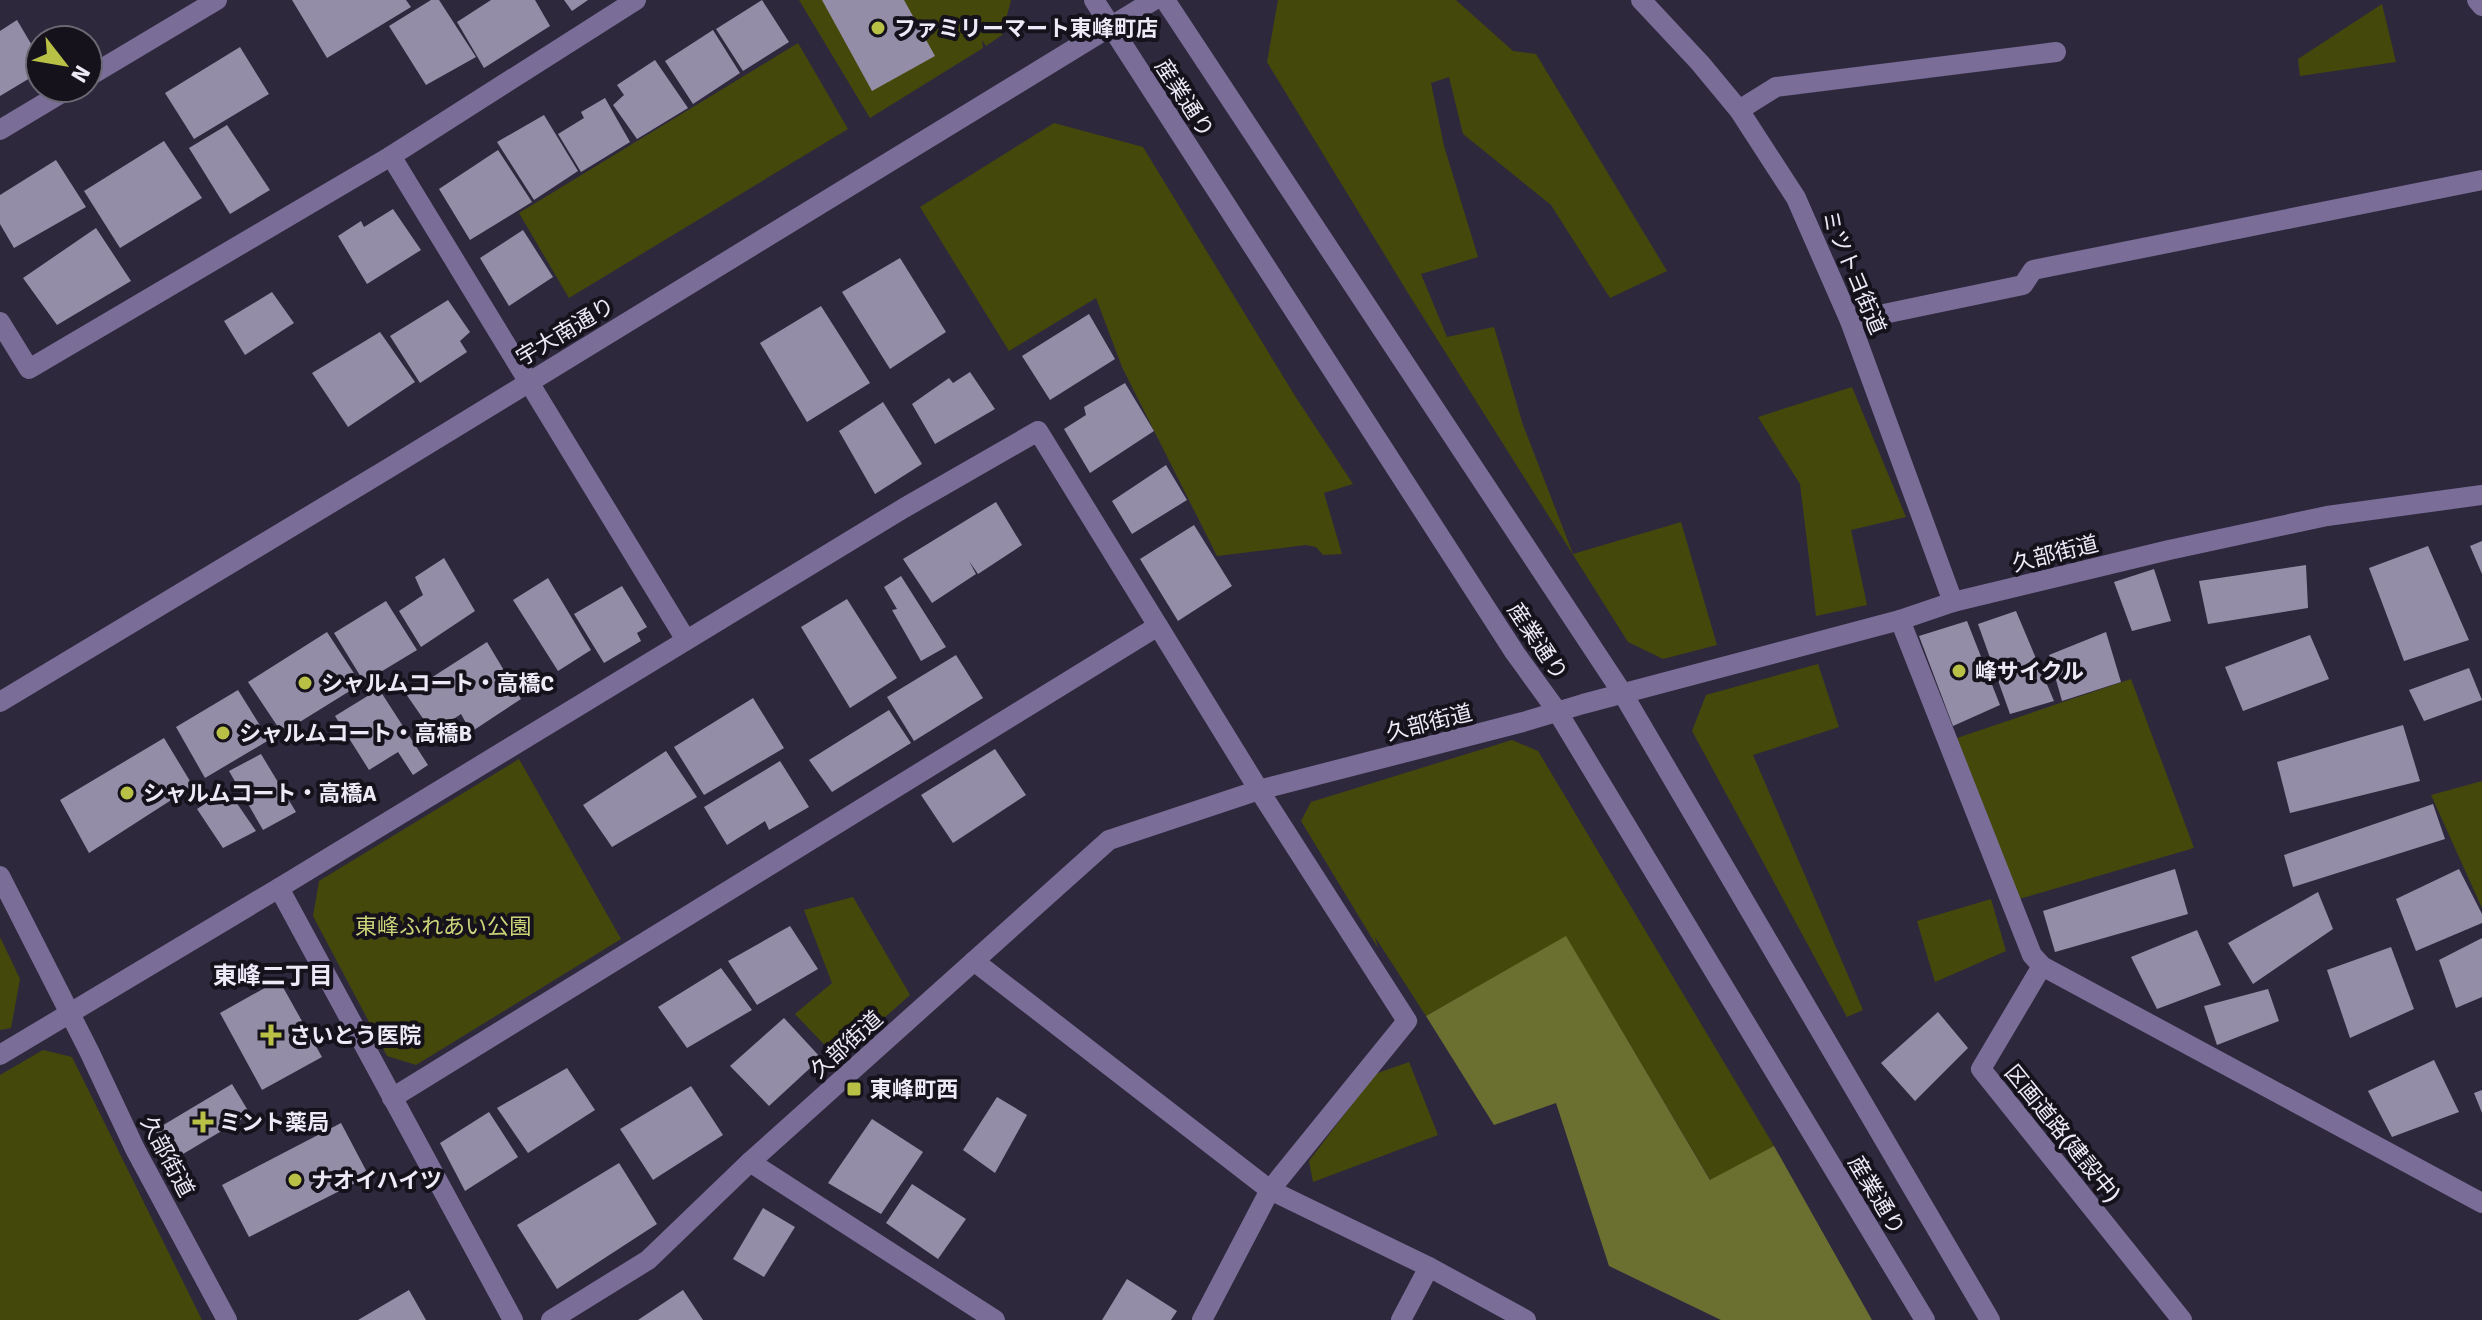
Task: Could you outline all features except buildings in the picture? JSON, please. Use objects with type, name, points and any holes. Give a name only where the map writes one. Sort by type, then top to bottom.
[{"type":"street","points":[[104,67],[217,0]]},
{"type":"street","points":[[0,322],[29,369],[391,156],[636,0]]},
{"type":"street","name":"産業通り","points":[[1094,0],[1515,653],[1557,711],[1925,1320]]},
{"type":"street","name":"宇大南通り","points":[[0,702],[1154,0]]},
{"type":"street","name":"産業通り","points":[[1165,0],[1623,694],[1990,1320]]},
{"type":"street","name":"ミツトヨ街道","points":[[1641,0],[1739,110],[1767,148],[1796,198],[1850,321],[1953,602]]},
{"type":"street","points":[[2477,0],[2482,6]]},
{"type":"street","points":[[1739,110],[1776,87],[2056,52]]},
{"type":"street","points":[[0,130],[43,104]]},
{"type":"street","points":[[391,156],[686,640]]},
{"type":"street","points":[[1850,321],[2023,285],[2033,270],[2482,180]]},
{"type":"street","points":[[0,1055],[904,508],[1038,431],[1259,790],[1407,1021],[1270,1190],[1202,1320]]},
{"type":"street","name":"久部街道","points":[[551,1320],[648,1260],[750,1162],[1109,840],[1259,790],[1900,620],[1953,602],[2327,516],[2482,495]]},
{"type":"street","points":[[1900,620],[2032,955],[2042,966],[2482,1203]]},
{"type":"street","points":[[392,1098],[1158,626]]},
{"type":"street","name":"久部街道","points":[[0,876],[135,1149],[227,1320]]},
{"type":"street","points":[[279,888],[513,1320]]},
{"type":"street","points":[[974,961],[1270,1190],[1429,1267],[1526,1320]]},
{"type":"street","name":"区画道路(建設中)","points":[[2042,966],[1981,1069],[2182,1320]]},
{"type":"street","points":[[750,1162],[966,1312],[995,1320]]},
{"type":"street","points":[[1401,1320],[1429,1267]]},
{"type":"green space","points":[[799,0],[1011,0],[1002,35],[986,46],[982,40],[983,48],[870,118]]},
{"type":"green space","points":[[1278,0],[1456,0],[1513,51],[1536,54],[1667,271],[1610,298],[1551,205],[1463,134],[1449,77],[1431,83],[1444,146],[1478,257],[1421,274],[1447,337],[1494,327],[1523,425],[1573,554],[1681,522],[1717,645],[1663,659],[1628,642],[1408,293],[1267,62]]},
{"type":"green space","points":[[2382,4],[2396,62],[2300,76],[2298,59]]},
{"type":"green space","points":[[798,43],[848,129],[569,298],[519,213]]},
{"type":"green space","points":[[1054,123],[1143,147],[1295,396],[1353,484],[1324,493],[1342,554],[1323,555],[1316,547],[1306,545],[1217,556],[1122,367],[1096,298],[1009,351],[920,207]]},
{"type":"green space","points":[[1852,387],[1906,517],[1851,530],[1867,605],[1816,616],[1800,484],[1758,417]]},
{"type":"green space","points":[[1818,664],[1839,727],[1753,755],[1863,1010],[1847,1017],[1692,731],[1706,695]]},
{"type":"green space","points":[[2131,679],[2194,848],[2019,899],[1957,738]]},
{"type":"green space","points":[[1512,740],[1538,751],[1774,1146],[1711,1181],[1566,937],[1426,1016],[1375,937],[1378,948],[1301,821],[1311,802]]},
{"type":"green space","name":"東峰ふれあい公園","points":[[519,759],[621,939],[416,1065],[387,1056],[313,916],[319,881]]},
{"type":"green space","points":[[2482,781],[2482,908],[2431,795]]},
{"type":"green space","points":[[853,897],[910,995],[838,1059],[795,1014],[832,983],[804,910]]},
{"type":"green space","points":[[1991,899],[2006,951],[1935,982],[1917,921]]},
{"type":"green space","points":[[0,937],[20,979],[11,1028],[0,1030]]},
{"type":"green space","points":[[43,1050],[72,1057],[202,1320],[0,1320],[0,1075]]},
{"type":"green space","points":[[1409,1062],[1438,1135],[1313,1182],[1309,1161],[1375,1074]]},
{"type":"shaded area","points":[[1566,936],[1710,1180],[1774,1146],[1872,1320],[1721,1320],[1609,1266],[1556,1103],[1494,1125],[1426,1016]]},
{"type":"place","name":"ファミリーマート東峰町店","points":[[878,28]]},
{"type":"place","name":"峰サイクル","points":[[1959,671]]},
{"type":"place","name":"シャルムコート・高橋C","points":[[305,683]]},
{"type":"place","name":"シャルムコート・高橋B","points":[[223,733]]},
{"type":"place","name":"シャルムコート・高橋A","points":[[127,793]]},
{"type":"place","name":"さいとう医院","points":[[271,1035]]},
{"type":"place","name":"東峰町西","points":[[854,1089]]},
{"type":"place","name":"ミント薬局","points":[[203,1122]]},
{"type":"place","name":"ナオイハイツ","points":[[295,1180]]},
{"type":"district","name":"東峰二丁目","points":[[273,976]]}]
